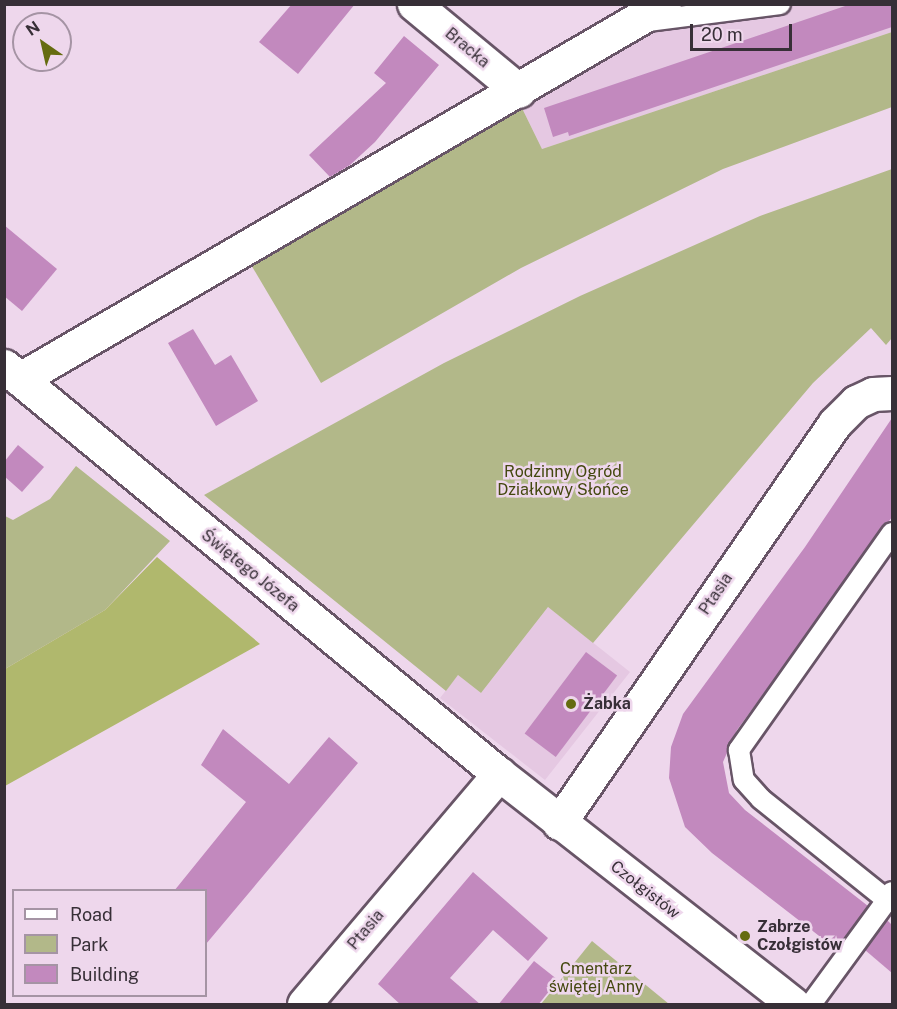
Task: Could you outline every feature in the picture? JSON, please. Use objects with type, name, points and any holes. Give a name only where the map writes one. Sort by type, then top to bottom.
[{"type":"street","name":"Bracka","points":[[414,4],[519,91]]},
{"type":"street","points":[[9,370],[519,91],[664,4]]},
{"type":"street","name":"Świętego Józefa","points":[[9,370],[499,774]]},
{"type":"street","name":"Ptasia","points":[[559,823],[834,424],[856,402],[873,394],[892,393]]},
{"type":"street","name":"Czołgistów","points":[[499,774],[793,1005]]},
{"type":"street","name":"Ptasia","points":[[304,1005],[499,774]]},
{"type":"lane","points":[[634,23],[780,4]]},
{"type":"lane","points":[[811,1005],[890,896],[761,799],[744,780],[739,750],[892,533]]},
{"type":"shaded area","points":[[678,5],[892,5],[892,32],[542,149],[518,100]]},
{"type":"shaded area","points":[[548,607],[630,672],[545,780],[440,698],[458,675],[481,693]]},
{"type":"green space","points":[[892,32],[892,107],[723,169],[521,268],[321,383],[250,263],[518,100],[542,149]]},
{"type":"green space","name":"Rodzinny Ogród Działkowy Słońce","points":[[892,169],[892,338],[886,345],[871,328],[813,383],[593,643],[548,607],[481,693],[458,675],[446,691],[204,495],[444,363],[580,296],[760,216]]},
{"type":"green space","points":[[76,466],[170,541],[105,610],[5,669],[5,516],[13,520],[50,499]]},
{"type":"green space","points":[[157,557],[260,644],[5,786],[5,669],[105,610]]},
{"type":"green space","name":"Cmentarz świętej Anny","points":[[592,941],[669,1004],[541,1004]]},
{"type":"building","points":[[292,4],[355,4],[298,74],[259,42]]},
{"type":"building","points":[[851,4],[892,4],[892,27],[569,136],[568,132],[553,137],[544,108]]},
{"type":"building","points":[[404,36],[439,65],[375,142],[350,165],[330,177],[309,155],[386,83],[374,73]]},
{"type":"building","points":[[4,225],[57,269],[22,311],[4,296]]},
{"type":"building","points":[[193,329],[215,365],[231,355],[258,401],[216,426],[168,343]]},
{"type":"building","points":[[892,418],[892,517],[737,730],[723,762],[729,793],[745,810],[868,906],[836,949],[712,853],[685,827],[669,778],[671,747],[683,714],[805,547]]},
{"type":"building","points":[[18,445],[44,467],[22,492],[4,476],[4,462]]},
{"type":"building","points":[[586,652],[617,675],[556,757],[525,733]]},
{"type":"building","points":[[223,729],[289,784],[329,737],[358,763],[207,943],[207,889],[176,889],[246,802],[201,765]]},
{"type":"building","points":[[473,872],[548,938],[528,961],[493,930],[450,978],[481,1005],[401,1005],[378,984]]},
{"type":"building","points":[[887,920],[892,925],[892,973],[865,950]]},
{"type":"building","points":[[534,961],[558,980],[538,1005],[498,1005]]},
{"type":"place","name":"Żabka","points":[[571,704]]},
{"type":"place","name":"Zabrze Czołgistów","points":[[745,936]]}]
